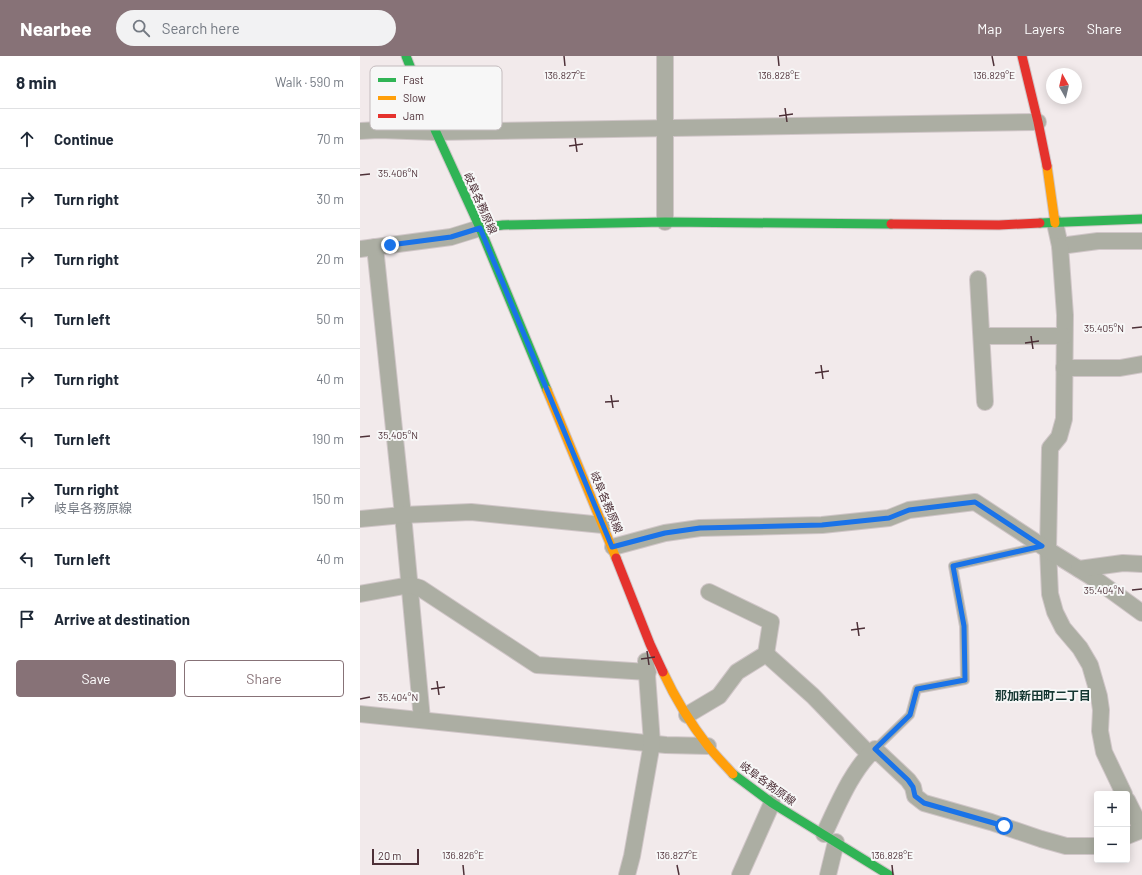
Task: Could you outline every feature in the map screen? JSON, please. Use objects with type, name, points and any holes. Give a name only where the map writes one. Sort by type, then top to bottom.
[{"type":"main road","name":"岐阜各務原線","points":[[406,56],[410,66]]},
{"type":"main road","points":[[1022,56],[1038,122],[1050,183],[1055,223]]},
{"type":"main road","name":"岐阜各務原線","points":[[436,132],[480,228],[612,547],[650,644],[670,687],[687,715],[708,746],[734,774],[772,803],[890,875]]},
{"type":"main road","points":[[480,228],[503,225],[665,222],[999,225],[1142,219]]},
{"type":"street","points":[[665,56],[665,222]]},
{"type":"street","points":[[360,131],[379,130],[436,132],[1038,122]]},
{"type":"street","points":[[1055,223],[1060,246],[1065,315],[1064,419],[1058,437],[1050,448],[1045,548],[1050,594],[1055,612],[1063,628],[1080,648],[1090,665],[1099,696],[1101,710],[1100,731],[1104,752],[1123,791]]},
{"type":"street","points":[[422,719],[403,515],[368,248],[451,237],[480,228]]},
{"type":"street","points":[[1060,246],[1098,241],[1142,241]]},
{"type":"street","points":[[978,279],[985,402]]},
{"type":"street","points":[[982,336],[1064,336]]},
{"type":"street","points":[[1064,368],[1120,368],[1142,364]]},
{"type":"street","points":[[612,547],[665,533],[700,528],[822,525],[889,518],[909,510],[975,502],[1098,581],[1142,613]]},
{"type":"street","points":[[360,519],[403,515],[471,512],[603,525]]},
{"type":"street","points":[[1079,569],[1123,563],[1142,564]]},
{"type":"street","points":[[360,594],[410,585],[420,588],[536,665],[648,672]]},
{"type":"street","points":[[687,715],[719,696],[737,672],[766,654],[771,622],[709,592]]},
{"type":"street","points":[[627,875],[632,856],[652,743],[648,672],[646,662],[650,644]]},
{"type":"street","points":[[766,654],[872,752],[908,780],[913,787],[915,796],[924,803],[991,822],[1041,840],[1066,846],[1094,846]]},
{"type":"street","points":[[360,714],[652,743],[708,746]]},
{"type":"street","points":[[828,875],[830,838],[853,776],[872,752]]},
{"type":"street","points":[[740,875],[772,803]]},
{"type":"street","points":[[1130,806],[1142,830],[1130,835]]},
{"type":"lane","points":[[872,752],[910,715],[917,689],[965,680],[964,626],[953,566],[1045,548]]},
{"type":"traffic: fast","points":[[406,56],[410,66]]},
{"type":"traffic: fast","points":[[435,130],[480,228],[547,390]]},
{"type":"traffic: fast","points":[[1040,223],[1142,219]]},
{"type":"traffic: fast","points":[[480,228],[503,225],[665,222],[891,224]]},
{"type":"traffic: fast","points":[[733,774],[772,803],[889,875]]},
{"type":"traffic: slow","points":[[1047,166],[1055,223]]},
{"type":"traffic: slow","points":[[547,390],[616,558]]},
{"type":"traffic: slow","points":[[663,672],[695,729],[711,750],[733,774]]},
{"type":"traffic: jam","points":[[1022,56],[1047,166]]},
{"type":"traffic: jam","points":[[891,224],[999,225],[1040,223]]},
{"type":"traffic: jam","points":[[616,558],[650,644],[663,672]]},
{"type":"district","name":"那加新田町二丁目","points":[[1043,695]]},
{"type":"route","points":[[390,245],[451,237],[480,228],[612,547],[665,533],[700,528],[822,525],[889,518],[909,510],[975,502],[1042,546],[953,566],[964,626],[965,680],[917,689],[910,715],[875,749],[908,780],[913,787],[915,796],[924,803],[1004,826]]}]
